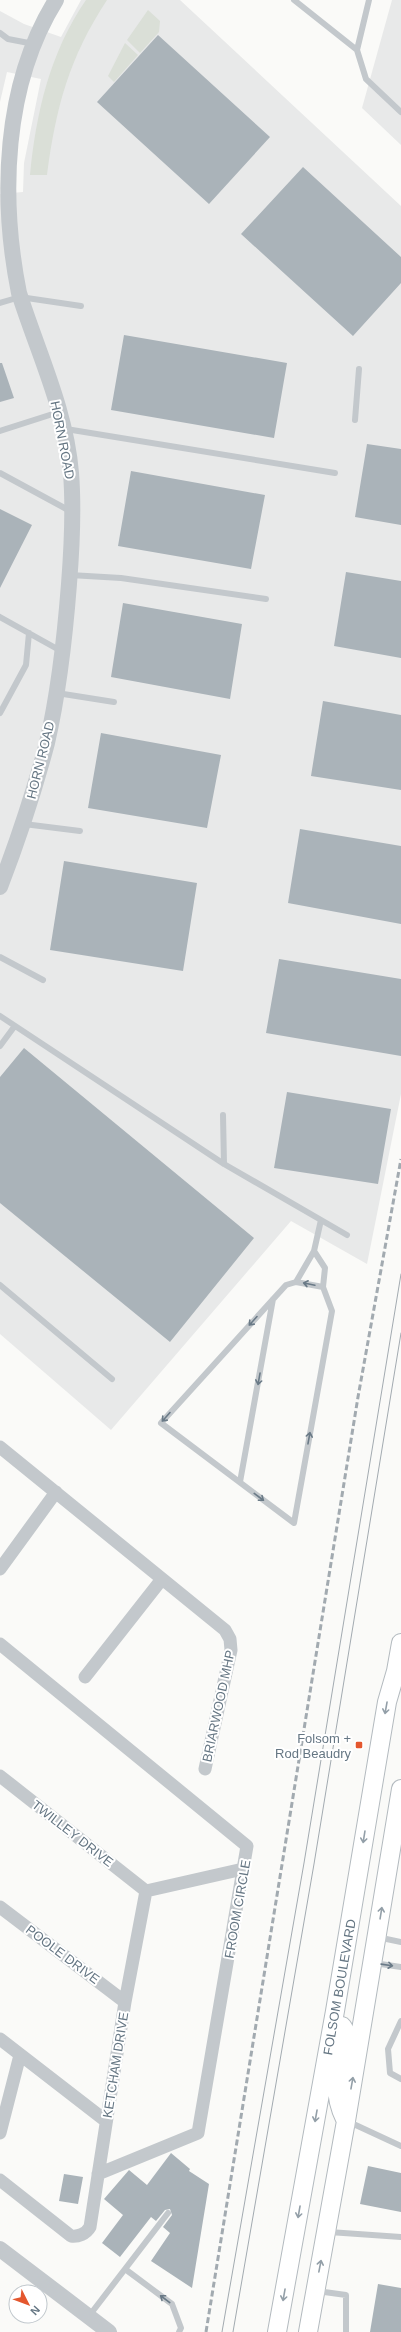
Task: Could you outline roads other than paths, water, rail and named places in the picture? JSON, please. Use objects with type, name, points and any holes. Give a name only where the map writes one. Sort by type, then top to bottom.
[{"type":"main road","name":"FOLSOM BOULEVARD","points":[[277,2332],[335,2011],[386,1702],[399,1671],[401,1643]]},
{"type":"main road","points":[[308,2332],[346,2121],[400,1800]]},
{"type":"main road","points":[[335,2011],[344,2029],[335,2089],[338,2106],[346,2121]]},
{"type":"street","name":"HORN ROAD","points":[[0,885],[23,824],[47,741],[62,652],[70,575],[74,512],[71,470],[64,429],[20,297],[9,255],[4,217],[2,182],[9,130],[17,92],[34,44],[56,0]]},
{"type":"street","name":"BRIARWOOD MHP","points":[[0,1447],[225,1630],[230,1639],[231,1650],[205,1769]]},
{"type":"street","points":[[0,1569],[56,1492]]},
{"type":"street","points":[[85,1677],[162,1579]]},
{"type":"street","name":"FROOM CIRCLE","points":[[0,1644],[247,1846],[198,2133],[98,2174]]},
{"type":"street","name":"TWILLEY DRIVE","points":[[0,1776],[146,1891]]},
{"type":"street","points":[[146,1891],[243,1869]]},
{"type":"street","name":"KETCHAM DRIVE","points":[[0,2180],[66,2233],[76,2236],[88,2231],[90,2227],[125,2002],[146,1891]]},
{"type":"street","name":"POOLE DRIVE","points":[[0,1907],[125,2002]]},
{"type":"street","points":[[0,2039],[106,2122]]},
{"type":"street","points":[[0,2133],[20,2055]]},
{"type":"street","points":[[2,2253],[109,2332]]},
{"type":"lane","points":[[294,0],[357,50]]},
{"type":"lane","points":[[369,0],[357,50],[366,79],[401,112]]},
{"type":"lane","points":[[0,32],[8,39],[34,44]]},
{"type":"lane","points":[[0,303],[20,297],[81,306]]},
{"type":"lane","points":[[355,420],[359,369]]},
{"type":"lane","points":[[0,430],[59,412]]},
{"type":"lane","points":[[64,429],[335,473]]},
{"type":"lane","points":[[0,473],[74,512]]},
{"type":"lane","points":[[70,575],[121,578],[266,599]]},
{"type":"lane","points":[[0,617],[62,652]]},
{"type":"lane","points":[[0,713],[26,665],[29,633]]},
{"type":"lane","points":[[55,693],[114,702]]},
{"type":"lane","points":[[23,824],[80,831]]},
{"type":"lane","points":[[0,957],[44,980]]},
{"type":"lane","points":[[0,1016],[14,1027],[224,1164],[347,1235]]},
{"type":"lane","points":[[0,1046],[14,1027]]},
{"type":"lane","points":[[223,1115],[224,1164]]},
{"type":"lane","points":[[296,1282],[314,1250],[321,1220]]},
{"type":"lane","points":[[314,1250],[325,1268],[323,1287],[332,1311],[294,1523],[161,1423],[286,1285],[296,1282],[323,1287]]},
{"type":"lane","points":[[0,1285],[112,1379]]},
{"type":"lane","points":[[240,1482],[273,1299]]},
{"type":"lane","points":[[377,1938],[401,1942]]},
{"type":"lane","points":[[373,1963],[401,1967]]},
{"type":"lane","points":[[401,2021],[388,2049],[390,2073],[401,2079]]},
{"type":"lane","points":[[346,2121],[401,2146]]},
{"type":"lane","points":[[88,2316],[168,2213]]},
{"type":"lane","points":[[326,2231],[401,2236]]},
{"type":"lane","points":[[125,2269],[172,2304],[181,2328],[179,2332]]},
{"type":"lane","points":[[315,2291],[346,2295],[346,2332]]},
{"type":"tram line","points":[[222,2332],[304,1863],[401,1274]]},
{"type":"tram line","points":[[233,2332],[314,1864],[401,1333]]},
{"type":"railway","points":[[206,2332],[358,1397],[401,1159]]},
{"type":"place","name":"Folsom + Rod Beaudry","points":[[359,1745]]}]
